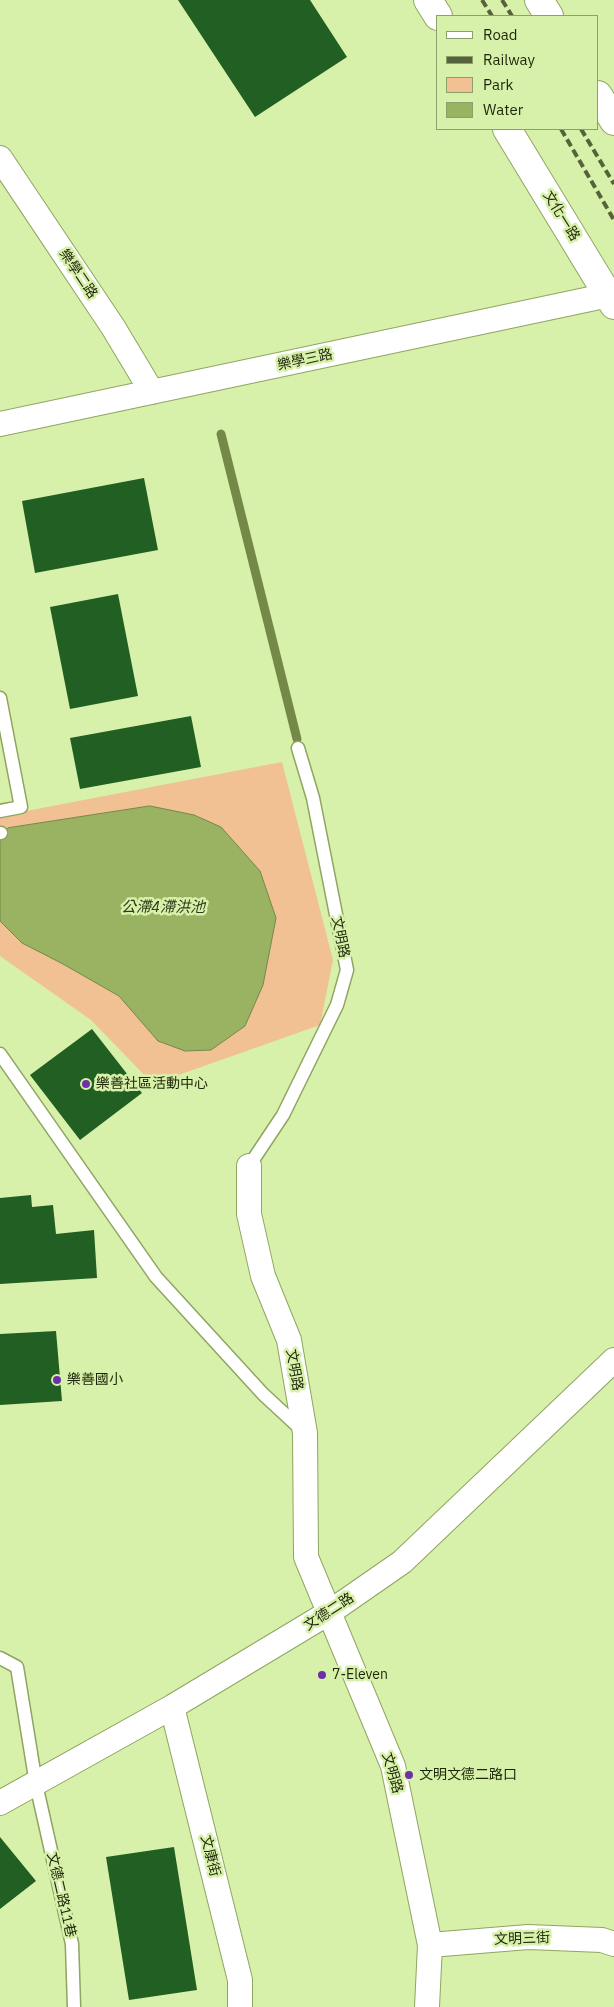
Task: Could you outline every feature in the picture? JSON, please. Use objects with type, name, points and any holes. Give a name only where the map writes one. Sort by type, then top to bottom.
[{"type":"street","points":[[428,0],[437,15]]},
{"type":"street","points":[[539,0],[548,15]]},
{"type":"street","points":[[599,97],[614,121]]},
{"type":"street","name":"文化一路","points":[[508,130],[612,298]]},
{"type":"street","name":"樂學二路","points":[[0,158],[113,327],[152,392]]},
{"type":"street","name":"樂學三路","points":[[0,424],[612,298]]},
{"type":"street","name":"文明路","points":[[249,1166],[249,1214],[263,1276],[289,1340],[305,1433],[306,1557],[393,1766],[430,1945],[427,2007]]},
{"type":"street","name":"文德二路","points":[[0,1804],[172,1707],[330,1612],[402,1562],[614,1360]]},
{"type":"street","name":"文康街","points":[[172,1707],[240,1980],[240,2007]]},
{"type":"street","name":"文明三街","points":[[430,1945],[528,1937],[602,1940],[614,1944]]},
{"type":"lane","points":[[0,698],[21,807],[0,811]]},
{"type":"lane","name":"文明路","points":[[249,1166],[284,1115],[336,1005],[347,970],[314,798],[298,748]]},
{"type":"lane","points":[[0,1054],[156,1277],[263,1394],[305,1433]]},
{"type":"lane","name":"文德二路11巷","points":[[0,1658],[17,1668],[36,1784],[72,1944],[74,2007]]},
{"type":"green space","name":"公滯4滯洪池","points":[[282,762],[333,960],[320,1025],[153,1084],[91,1020],[0,956],[0,816]]},
{"type":"water","name":"公滯4滯洪池","points":[[150,806],[194,815],[221,827],[260,871],[276,918],[263,985],[245,1026],[211,1050],[185,1051],[158,1041],[119,996],[22,943],[0,921],[0,834],[8,828]]},
{"type":"building","points":[[178,0],[310,0],[347,57],[255,117]]},
{"type":"building","points":[[144,478],[158,550],[35,573],[22,501]]},
{"type":"building","points":[[118,594],[138,696],[70,709],[50,607]]},
{"type":"building","points":[[191,716],[201,767],[80,789],[70,738]]},
{"type":"building","name":"樂善社區活動中心","points":[[92,1029],[142,1093],[80,1140],[30,1075]]},
{"type":"building","points":[[31,1195],[32,1207],[53,1205],[56,1234],[94,1230],[97,1278],[0,1284],[0,1198]]},
{"type":"building","points":[[56,1331],[62,1401],[0,1405],[0,1334]]},
{"type":"building","points":[[0,1837],[36,1881],[0,1909]]},
{"type":"building","points":[[174,1847],[197,1990],[129,2000],[106,1857]]},
{"type":"waterway","points":[[221,434],[297,739]]},
{"type":"railway","points":[[482,0],[491,15]]},
{"type":"railway","points":[[502,0],[511,15]]},
{"type":"railway","points":[[562,130],[614,220]]},
{"type":"railway","points":[[582,130],[614,184]]},
{"type":"place","name":"樂善社區活動中心","points":[[86,1084]]},
{"type":"place","name":"樂善國小","points":[[57,1380]]},
{"type":"place","name":"7-Eleven","points":[[322,1675]]},
{"type":"place","name":"文明文德二路口","points":[[409,1775]]}]
